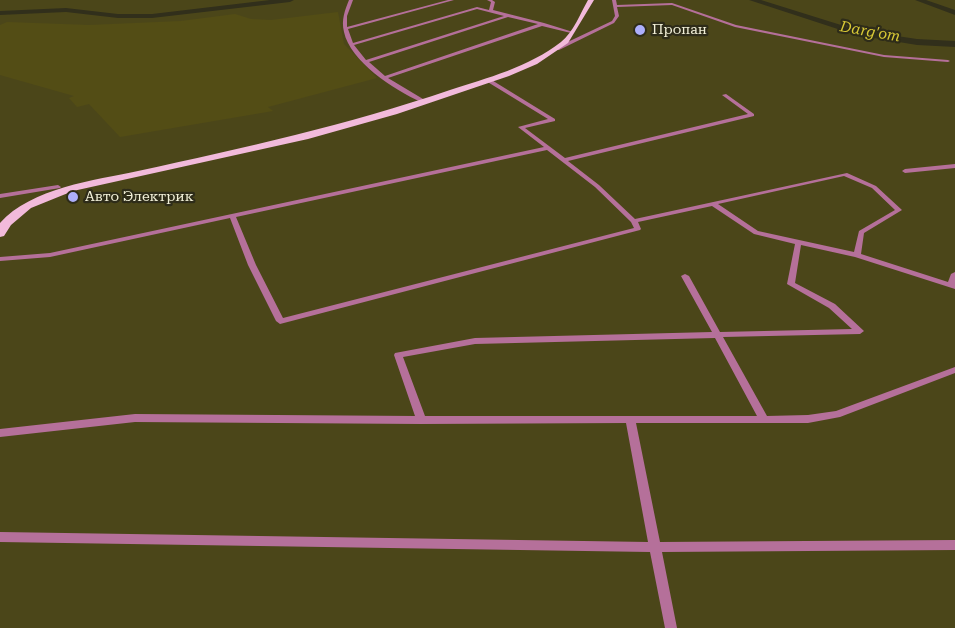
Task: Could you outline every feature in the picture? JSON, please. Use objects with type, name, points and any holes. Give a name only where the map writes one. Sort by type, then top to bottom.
[{"type":"main road","points":[[0,234],[6,223],[27,206],[70,189],[284,140],[394,112],[534,62],[566,42],[591,1]]},
{"type":"main road","points":[[0,218],[22,202],[58,187],[284,140],[421,100],[506,70],[538,55],[569,34]]},
{"type":"street","points":[[351,0],[345,20],[351,45],[365,62],[421,100]]},
{"type":"street","points":[[347,28],[452,0]]},
{"type":"street","points":[[489,0],[493,2],[491,11]]},
{"type":"street","points":[[556,49],[607,26],[617,18],[615,3],[672,4],[735,26],[884,56],[948,61]]},
{"type":"street","points":[[351,45],[477,8],[543,24],[569,34]]},
{"type":"street","points":[[365,62],[507,16]]},
{"type":"street","points":[[385,77],[543,24]]},
{"type":"street","points":[[233,217],[252,265],[280,321],[638,229],[634,221],[565,160],[521,127],[554,120],[488,80]]},
{"type":"street","points":[[565,160],[752,115],[724,95]]},
{"type":"street","points":[[0,259],[50,255],[549,148]]},
{"type":"street","points":[[905,171],[955,166]]},
{"type":"street","points":[[634,221],[845,174],[854,176],[874,187],[899,210],[861,231],[857,255]]},
{"type":"street","points":[[0,196],[58,187]]},
{"type":"street","points":[[712,203],[756,233],[798,244],[857,255],[953,287],[955,274]]},
{"type":"street","points":[[421,420],[398,355],[475,341],[860,331],[832,306],[791,284],[798,244]]},
{"type":"street","points":[[685,276],[764,419]]},
{"type":"street","points":[[0,433],[135,418],[808,419],[830,415],[953,373]]},
{"type":"street","points":[[630,418],[671,628]]},
{"type":"street","points":[[0,537],[657,547],[955,545]]},
{"type":"shaded area","points":[[338,12],[344,44],[377,78],[268,107],[273,111],[120,137],[89,104],[77,107],[69,98],[74,96],[0,75],[0,25],[7,22],[89,25],[181,21],[235,14],[251,19],[271,20]]},
{"type":"waterway","name":"Darg'om","points":[[0,13],[66,10],[118,16],[152,16],[290,0]]},
{"type":"waterway","name":"Darg'om","points":[[753,0],[856,32],[917,42],[955,44]]},
{"type":"waterway","name":"Darg'om","points":[[919,0],[955,13]]},
{"type":"place","name":"Пропан","points":[[640,30]]},
{"type":"place","name":"Авто Электрик","points":[[73,197]]}]
